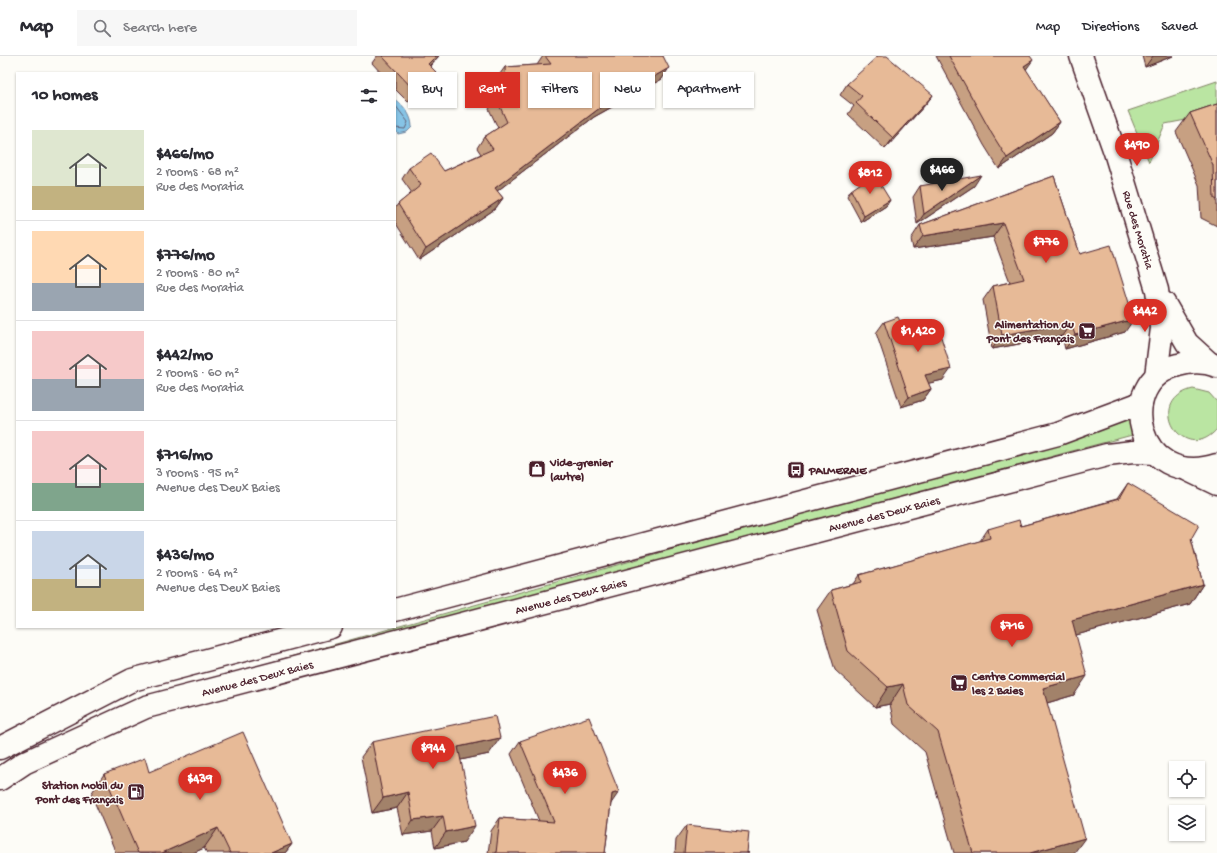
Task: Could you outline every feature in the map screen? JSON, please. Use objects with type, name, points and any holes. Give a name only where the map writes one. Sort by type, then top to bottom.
[{"type":"main road","name":"Rue des Moratia","points":[[1081,56],[1115,152],[1157,290],[1162,328],[1156,376]]},
{"type":"main road","name":"Rue des Moratia","points":[[1157,290],[1187,344],[1213,365]]},
{"type":"main road","points":[[1213,365],[1190,362],[1172,366],[1156,376],[1147,388],[1141,403],[1140,421],[1144,438],[1155,453],[1176,467],[1188,470],[1217,484]]},
{"type":"main road","points":[[396,610],[1058,434],[1141,403]]},
{"type":"main road","name":"Avenue des Deux Baies","points":[[0,779],[24,763],[146,707],[1107,455],[1134,452],[1155,453]]},
{"type":"main road","points":[[1188,470],[1204,470],[1217,465]]},
{"type":"main road","points":[[0,748],[132,680],[327,628]]},
{"type":"green space","points":[[1217,81],[1217,114],[1165,124],[1149,162],[1128,111]]},
{"type":"green space","points":[[1193,389],[1209,393],[1217,402],[1217,429],[1204,439],[1192,440],[1182,436],[1174,428],[1170,417],[1171,406],[1178,396]]},
{"type":"green space","points":[[1131,416],[1136,434],[1031,462],[588,588],[148,703],[0,766],[58,735],[158,694],[656,554]]},
{"type":"water","points":[[396,101],[404,108],[412,123],[412,127],[407,132],[398,134],[396,131]]},
{"type":"building","points":[[382,56],[436,56],[428,64],[436,72],[408,72],[408,84]]},
{"type":"building","points":[[545,56],[663,56],[669,68],[655,76],[655,72],[600,72],[600,108],[495,188],[503,198],[426,249],[398,204],[421,185],[409,168],[431,153],[444,171],[493,149],[484,137],[507,122],[501,108],[520,108],[520,72],[505,72],[505,67],[551,64]]},
{"type":"building","points":[[878,56],[887,56],[933,95],[893,138],[856,103],[862,96],[847,84]]},
{"type":"building","points":[[949,56],[1030,56],[1033,60],[1024,66],[1060,122],[1007,158]]},
{"type":"building","points":[[1217,104],[1217,200],[1214,198],[1213,165],[1190,113]]},
{"type":"building","points":[[874,174],[890,200],[864,216],[851,190]]},
{"type":"building","points":[[981,175],[924,214],[920,186]]},
{"type":"building","points":[[1054,176],[1080,254],[1111,245],[1134,319],[1075,335],[1071,323],[1002,335],[993,286],[1024,279],[1003,223],[923,236],[920,225]]},
{"type":"building","points":[[898,317],[904,329],[936,321],[951,369],[925,375],[931,389],[909,397],[884,322]]},
{"type":"building","name":"Centre Commercial les 2 Baies","points":[[1128,483],[1199,525],[1191,539],[1203,584],[1072,620],[1087,676],[1043,688],[1085,838],[1030,853],[973,853],[938,732],[908,705],[903,684],[888,687],[848,651],[831,590],[861,582],[859,575],[990,538],[988,529],[1019,520],[1021,526],[1119,499]]},
{"type":"building","points":[[495,716],[500,738],[458,747],[475,826],[446,832],[443,816],[413,820],[408,792],[383,798],[372,742]]},
{"type":"building","points":[[589,717],[619,792],[612,794],[605,853],[496,853],[500,818],[554,822],[520,741]]},
{"type":"building","points":[[243,732],[292,844],[271,853],[230,853],[218,828],[162,853],[138,853],[104,774],[145,758],[149,772]]},
{"type":"building","points":[[687,825],[749,832],[747,853],[684,853]]},
{"type":"place","name":"Alimentation du Pont des Français","points":[[1087,331]]},
{"type":"place","name":"Vide-grenier (autre)","points":[[537,469]]},
{"type":"place","name":"PALMERAIE","points":[[796,470]]},
{"type":"place","name":"Centre Commercial les 2 Baies","points":[[959,683]]},
{"type":"place","name":"Station Mobil du Pont des Français","points":[[136,792]]}]
